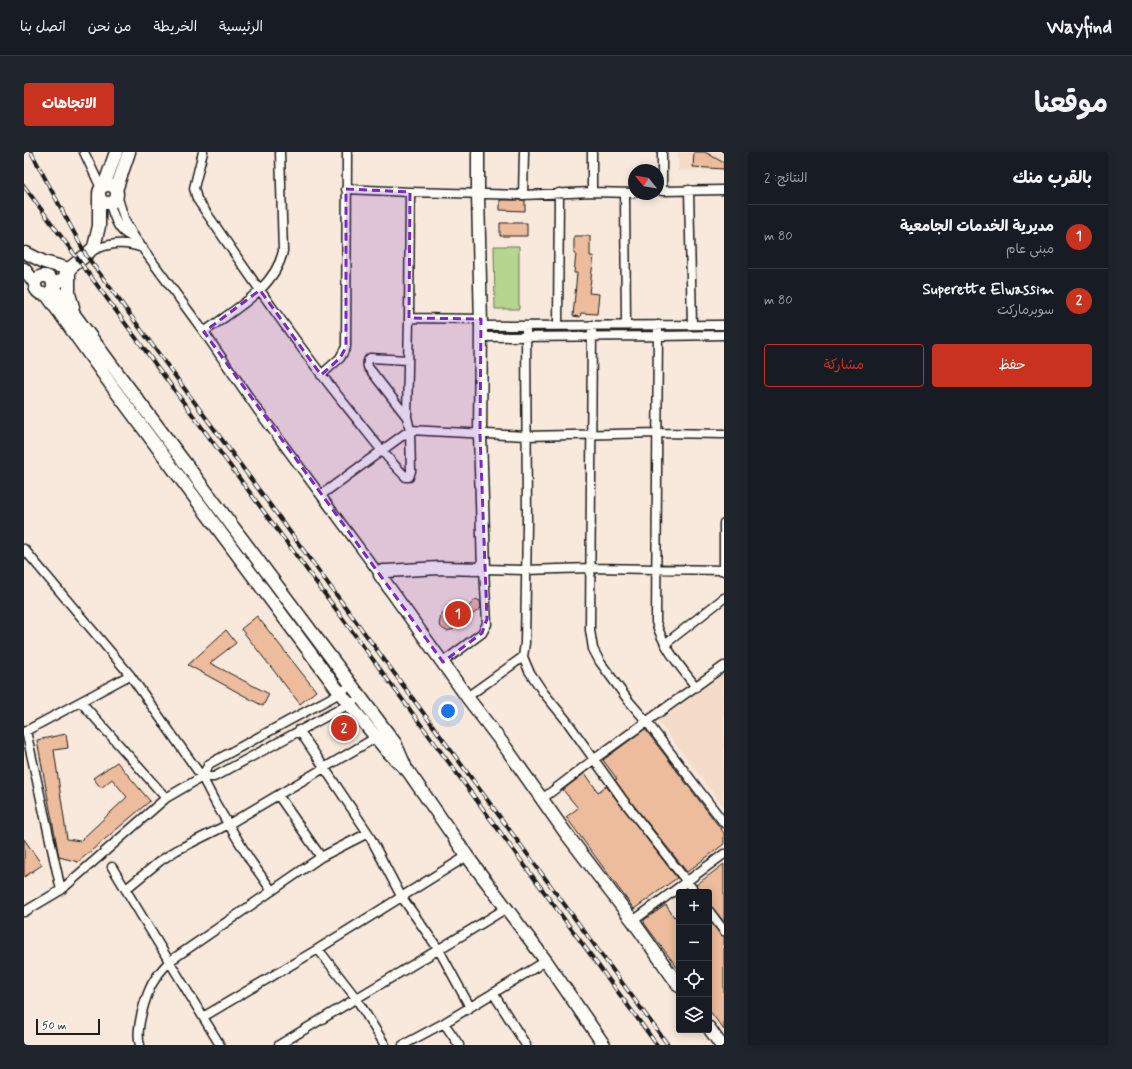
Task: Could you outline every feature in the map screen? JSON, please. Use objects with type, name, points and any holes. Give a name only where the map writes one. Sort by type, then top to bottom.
[{"type":"street","points":[[84,152],[107,194],[135,238],[204,332],[257,409],[380,575],[565,832],[633,921],[676,982]]},
{"type":"street","points":[[90,251],[96,240],[116,152]]},
{"type":"street","points":[[107,194],[129,152]]},
{"type":"street","points":[[204,152],[194,188],[197,199],[321,375],[382,450],[404,476],[408,478],[412,471],[410,430],[407,417],[410,192]]},
{"type":"street","points":[[204,332],[260,290],[278,265],[283,251],[280,152]]},
{"type":"street","points":[[321,375],[340,358],[346,347],[346,152]]},
{"type":"street","points":[[443,662],[482,633],[486,628],[487,619],[480,434],[481,327],[478,152]]},
{"type":"street","points":[[523,195],[524,152]]},
{"type":"street","points":[[592,152],[592,192]]},
{"type":"street","points":[[661,164],[662,152]]},
{"type":"street","points":[[346,189],[523,195],[592,192],[625,193],[626,325]]},
{"type":"street","points":[[689,190],[692,325]]},
{"type":"street","points":[[664,191],[724,190]]},
{"type":"street","points":[[558,325],[559,193]]},
{"type":"street","points":[[45,283],[64,278],[69,269],[90,251],[103,246],[129,243],[143,248]]},
{"type":"street","points":[[25,252],[44,262],[69,269]]},
{"type":"street","points":[[25,252],[119,396],[349,705],[375,738],[408,771]]},
{"type":"street","points":[[24,269],[45,283],[80,323],[360,696],[395,743],[408,771],[467,856],[505,909],[546,961],[604,1045]]},
{"type":"street","points":[[69,269],[68,287],[70,301],[80,323]]},
{"type":"street","points":[[409,318],[481,327],[526,336],[724,335]]},
{"type":"street","points":[[481,327],[558,325],[724,325]]},
{"type":"street","points":[[592,325],[590,630],[593,649],[612,680],[724,823]]},
{"type":"street","points":[[658,325],[656,622],[659,633],[665,644],[696,687]]},
{"type":"street","points":[[526,326],[526,570],[525,644],[522,657],[529,671],[543,692],[566,720],[593,760],[693,889]]},
{"type":"street","points":[[407,417],[367,364],[370,358],[408,360]]},
{"type":"street","points":[[321,495],[410,430],[526,436],[658,433],[724,434]]},
{"type":"street","points":[[380,575],[387,571],[439,568],[484,570],[591,568],[724,570],[724,523]]},
{"type":"street","points":[[24,549],[130,675],[202,777],[250,860],[272,891]]},
{"type":"street","points":[[665,644],[724,598]]},
{"type":"street","points":[[467,697],[522,657]]},
{"type":"street","points":[[542,799],[593,760],[724,666]]},
{"type":"street","points":[[61,890],[25,732],[130,675]]},
{"type":"street","points":[[202,777],[209,764],[340,693],[351,685]]},
{"type":"street","points":[[24,912],[61,890],[166,798],[202,777],[214,777],[299,730],[349,705],[360,696]]},
{"type":"street","points":[[81,702],[166,798]]},
{"type":"street","points":[[299,730],[368,833],[401,896],[439,950],[470,1007]]},
{"type":"street","points":[[126,889],[177,850],[229,824],[375,738]]},
{"type":"street","points":[[278,795],[321,857]]},
{"type":"street","points":[[140,1045],[138,1031],[146,999],[152,985],[170,961],[321,857],[368,833]]},
{"type":"street","points":[[633,921],[724,854]]},
{"type":"street","points":[[203,1017],[318,949],[467,856]]},
{"type":"street","points":[[112,867],[220,1045]]},
{"type":"street","points":[[279,1045],[505,909]]},
{"type":"street","points":[[712,915],[724,931]]},
{"type":"street","points":[[318,949],[356,998],[385,1045]]},
{"type":"street","points":[[403,1045],[444,1023],[546,961]]},
{"type":"street","points":[[493,993],[526,1045]]},
{"type":"street","points":[[444,1023],[458,1045]]},
{"type":"street","points":[[712,1032],[721,1045]]},
{"type":"highlighted area","points":[[346,189],[410,192],[409,318],[481,319],[480,434],[487,619],[482,633],[443,662],[204,332],[260,290],[321,375],[340,358],[346,347]]},
{"type":"shaded area","points":[[678,152],[724,152],[724,170],[678,171]]},
{"type":"shaded area","points":[[724,671],[724,807],[657,720]]},
{"type":"green space","points":[[494,246],[519,246],[519,309],[495,309]]},
{"type":"building","points":[[694,152],[705,152],[724,163],[724,169],[693,167]]},
{"type":"building","points":[[500,200],[525,200],[525,211],[500,210]]},
{"type":"building","points":[[500,223],[527,223],[527,236],[500,236]]},
{"type":"building","points":[[574,236],[590,236],[590,256],[594,256],[589,293],[599,294],[597,314],[581,313],[580,317],[573,316],[577,273],[574,273],[576,254],[574,254]]},
{"type":"building","points":[[476,599],[480,601],[481,608],[453,628],[454,629],[447,631],[439,625],[441,615],[449,610],[446,607],[453,602],[458,607],[463,603],[467,608]]},
{"type":"building","points":[[257,616],[316,691],[300,704],[241,629]]},
{"type":"building","points":[[226,630],[236,643],[210,663],[269,694],[263,706],[188,665]]},
{"type":"building","points":[[645,729],[724,833],[724,844],[687,872],[627,797],[615,780],[617,779],[603,760]]},
{"type":"building","points":[[66,734],[68,748],[54,750],[67,839],[80,841],[127,797],[112,779],[101,788],[93,778],[117,762],[150,801],[78,862],[59,857],[37,740]]},
{"type":"building","points":[[585,773],[598,792],[606,786],[677,878],[634,909],[566,817],[578,808],[563,790]]},
{"type":"building","points":[[24,839],[42,865],[24,877]]},
{"type":"building","points":[[724,864],[724,922],[712,908],[712,889],[699,889],[696,885]]},
{"type":"building","points":[[666,905],[674,917],[676,915],[676,966],[644,923],[644,920]]},
{"type":"building","points":[[712,924],[720,934],[724,936],[724,1030],[712,1014]]},
{"type":"railway","points":[[31,152],[86,255],[668,1045]]},
{"type":"railway","points":[[24,186],[657,1045]]},
{"type":"place","name":"مديرية الخدمات الجامعية","points":[[458,614]]},
{"type":"place","name":"Superette Elwassim","points":[[344,728]]}]
